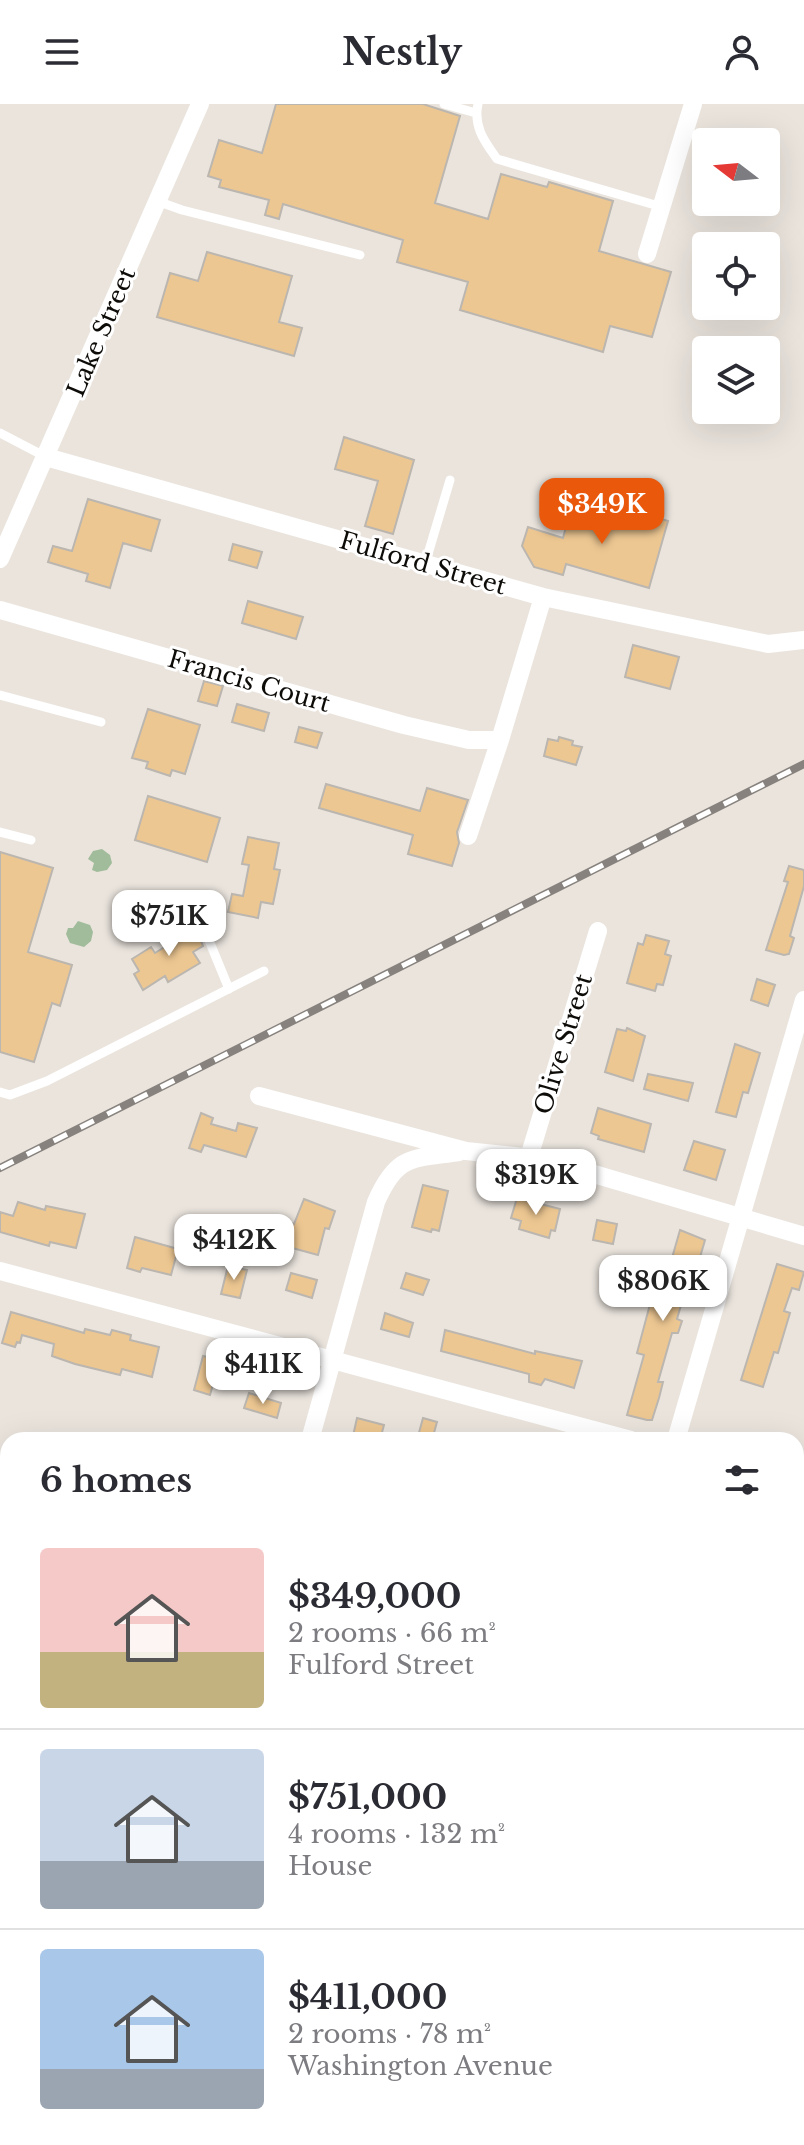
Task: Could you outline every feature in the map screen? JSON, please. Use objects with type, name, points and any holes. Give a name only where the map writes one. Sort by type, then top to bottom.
[{"type":"street","name":"Lake Street","points":[[0,559],[200,104]]},
{"type":"street","points":[[647,254],[693,104]]},
{"type":"street","name":"Fulford Street","points":[[46,457],[543,597],[768,644],[804,640]]},
{"type":"street","points":[[468,836],[543,597]]},
{"type":"street","name":"Francis Court","points":[[0,610],[404,725],[469,740],[500,740]]},
{"type":"street","name":"Olive Street","points":[[529,1157],[598,931]]},
{"type":"street","points":[[678,1432],[804,1000]]},
{"type":"street","points":[[259,1096],[466,1151],[543,1159],[804,1236]]},
{"type":"street","points":[[312,1432],[376,1202],[385,1181],[394,1170],[412,1159],[466,1151]]},
{"type":"street","points":[[0,1271],[602,1432]]},
{"type":"lane","points":[[444,104],[477,108],[481,137],[497,159],[662,207]]},
{"type":"lane","points":[[157,201],[360,255]]},
{"type":"lane","points":[[0,433],[46,457]]},
{"type":"lane","points":[[425,564],[450,480]]},
{"type":"lane","points":[[0,695],[101,722]]},
{"type":"lane","points":[[0,832],[31,840]]},
{"type":"lane","points":[[135,922],[182,896],[192,899],[229,989]]},
{"type":"lane","points":[[0,1092],[10,1095],[47,1081],[264,971]]},
{"type":"green space","points":[[102,849],[110,855],[112,863],[107,870],[97,872],[92,870],[94,863],[88,859],[93,851]]},
{"type":"green space","points":[[78,921],[90,925],[93,932],[91,941],[84,947],[70,943],[66,934],[68,928],[73,928]]},
{"type":"building","points":[[276,104],[423,104],[460,116],[435,203],[488,219],[501,174],[547,187],[549,182],[613,201],[599,251],[671,272],[652,337],[610,326],[603,352],[460,310],[468,282],[397,262],[403,240],[283,204],[279,219],[265,215],[269,200],[219,187],[221,180],[208,176],[219,140],[262,153]]},
{"type":"building","points":[[207,252],[292,276],[279,322],[302,328],[294,356],[157,317],[170,273],[198,281]]},
{"type":"building","points":[[344,437],[414,460],[393,534],[365,526],[378,481],[335,469]]},
{"type":"building","points":[[88,499],[160,520],[151,551],[123,543],[110,588],[86,581],[88,574],[48,562],[53,546],[72,551]]},
{"type":"building","points":[[609,504],[668,521],[649,588],[566,564],[563,575],[534,567],[522,546],[528,527],[563,538],[569,516],[603,523]]},
{"type":"building","points":[[233,544],[262,552],[257,568],[229,560]]},
{"type":"building","points":[[248,601],[303,617],[296,639],[242,623]]},
{"type":"building","points":[[633,645],[679,657],[670,689],[625,677]]},
{"type":"building","points":[[204,681],[223,686],[217,706],[198,701]]},
{"type":"building","points":[[237,704],[269,713],[264,731],[232,722]]},
{"type":"building","points":[[148,709],[200,725],[185,774],[172,770],[170,776],[146,768],[148,762],[132,758]]},
{"type":"building","points":[[299,727],[322,733],[317,748],[295,742]]},
{"type":"building","points":[[559,737],[582,747],[576,765],[544,756],[548,739],[558,741]]},
{"type":"building","points":[[326,784],[420,811],[427,788],[468,800],[457,832],[459,843],[452,866],[408,854],[413,835],[319,808]]},
{"type":"building","points":[[148,796],[220,818],[207,862],[135,840]]},
{"type":"building","points":[[248,837],[279,843],[274,869],[280,870],[273,904],[261,902],[258,918],[228,912],[232,894],[243,896],[249,865],[242,864]]},
{"type":"building","points":[[0,852],[53,868],[28,952],[72,965],[60,1006],[52,1003],[34,1062],[0,1052]]},
{"type":"building","points":[[789,866],[804,870],[804,886],[790,936],[794,938],[789,954],[784,955],[766,950],[788,882],[784,881]]},
{"type":"building","points":[[192,919],[203,946],[193,952],[200,963],[168,982],[165,976],[143,990],[134,974],[139,971],[132,959],[151,947],[155,953],[182,936],[177,928]]},
{"type":"building","points":[[646,935],[669,941],[665,954],[671,956],[663,985],[657,984],[655,991],[627,983],[638,943],[643,945]]},
{"type":"building","points":[[757,979],[775,985],[768,1006],[751,1000]]},
{"type":"building","points":[[627,1028],[645,1036],[633,1081],[605,1072],[617,1029],[626,1031]]},
{"type":"building","points":[[735,1044],[760,1053],[748,1093],[743,1092],[736,1117],[716,1112]]},
{"type":"building","points":[[648,1074],[693,1083],[688,1101],[644,1089]]},
{"type":"building","points":[[598,1108],[651,1124],[644,1152],[598,1139],[599,1136],[591,1133]]},
{"type":"building","points":[[201,1113],[213,1118],[211,1124],[236,1131],[238,1123],[257,1128],[246,1157],[204,1145],[201,1152],[189,1148]]},
{"type":"building","points":[[694,1141],[725,1150],[716,1180],[684,1170]]},
{"type":"building","points":[[423,1185],[448,1191],[439,1231],[412,1227]]},
{"type":"building","points":[[517,1198],[560,1209],[555,1231],[551,1230],[549,1238],[519,1229],[521,1221],[511,1218]]},
{"type":"building","points":[[304,1199],[335,1211],[329,1229],[325,1228],[318,1255],[285,1246],[291,1223],[294,1224]]},
{"type":"building","points":[[18,1202],[45,1210],[46,1206],[85,1214],[76,1248],[50,1242],[49,1246],[0,1232],[0,1212],[13,1216]]},
{"type":"building","points":[[597,1220],[617,1224],[613,1244],[593,1240]]},
{"type":"building","points":[[680,1230],[705,1240],[694,1278],[689,1277],[677,1319],[682,1321],[678,1333],[672,1333],[658,1382],[663,1382],[652,1420],[647,1420],[627,1415],[644,1355],[637,1353],[653,1293],[645,1291],[650,1274],[666,1279]]},
{"type":"building","points":[[135,1237],[178,1249],[171,1275],[127,1268]]},
{"type":"building","points":[[777,1264],[804,1272],[799,1290],[792,1288],[784,1311],[790,1313],[778,1353],[774,1352],[763,1387],[741,1380]]},
{"type":"building","points":[[228,1266],[247,1270],[240,1298],[221,1294]]},
{"type":"building","points":[[291,1273],[317,1280],[312,1298],[286,1290]]},
{"type":"building","points":[[406,1273],[429,1280],[423,1295],[401,1288]]},
{"type":"building","points":[[11,1312],[84,1333],[85,1329],[110,1335],[112,1330],[131,1335],[130,1340],[159,1347],[152,1377],[122,1369],[120,1375],[75,1364],[52,1356],[54,1344],[22,1335],[15,1347],[2,1343]]},
{"type":"building","points":[[385,1313],[413,1323],[409,1337],[381,1329]]},
{"type":"building","points":[[445,1330],[535,1354],[535,1351],[582,1361],[574,1388],[545,1379],[541,1385],[529,1382],[529,1374],[441,1351]]},
{"type":"building","points":[[203,1356],[220,1360],[210,1395],[194,1390]]},
{"type":"building","points":[[249,1393],[281,1403],[277,1418],[244,1408]]},
{"type":"building","points":[[357,1418],[384,1425],[382,1432],[354,1432]]},
{"type":"building","points":[[423,1418],[437,1422],[434,1432],[419,1432]]},
{"type":"railway","points":[[0,1168],[804,764]]}]
